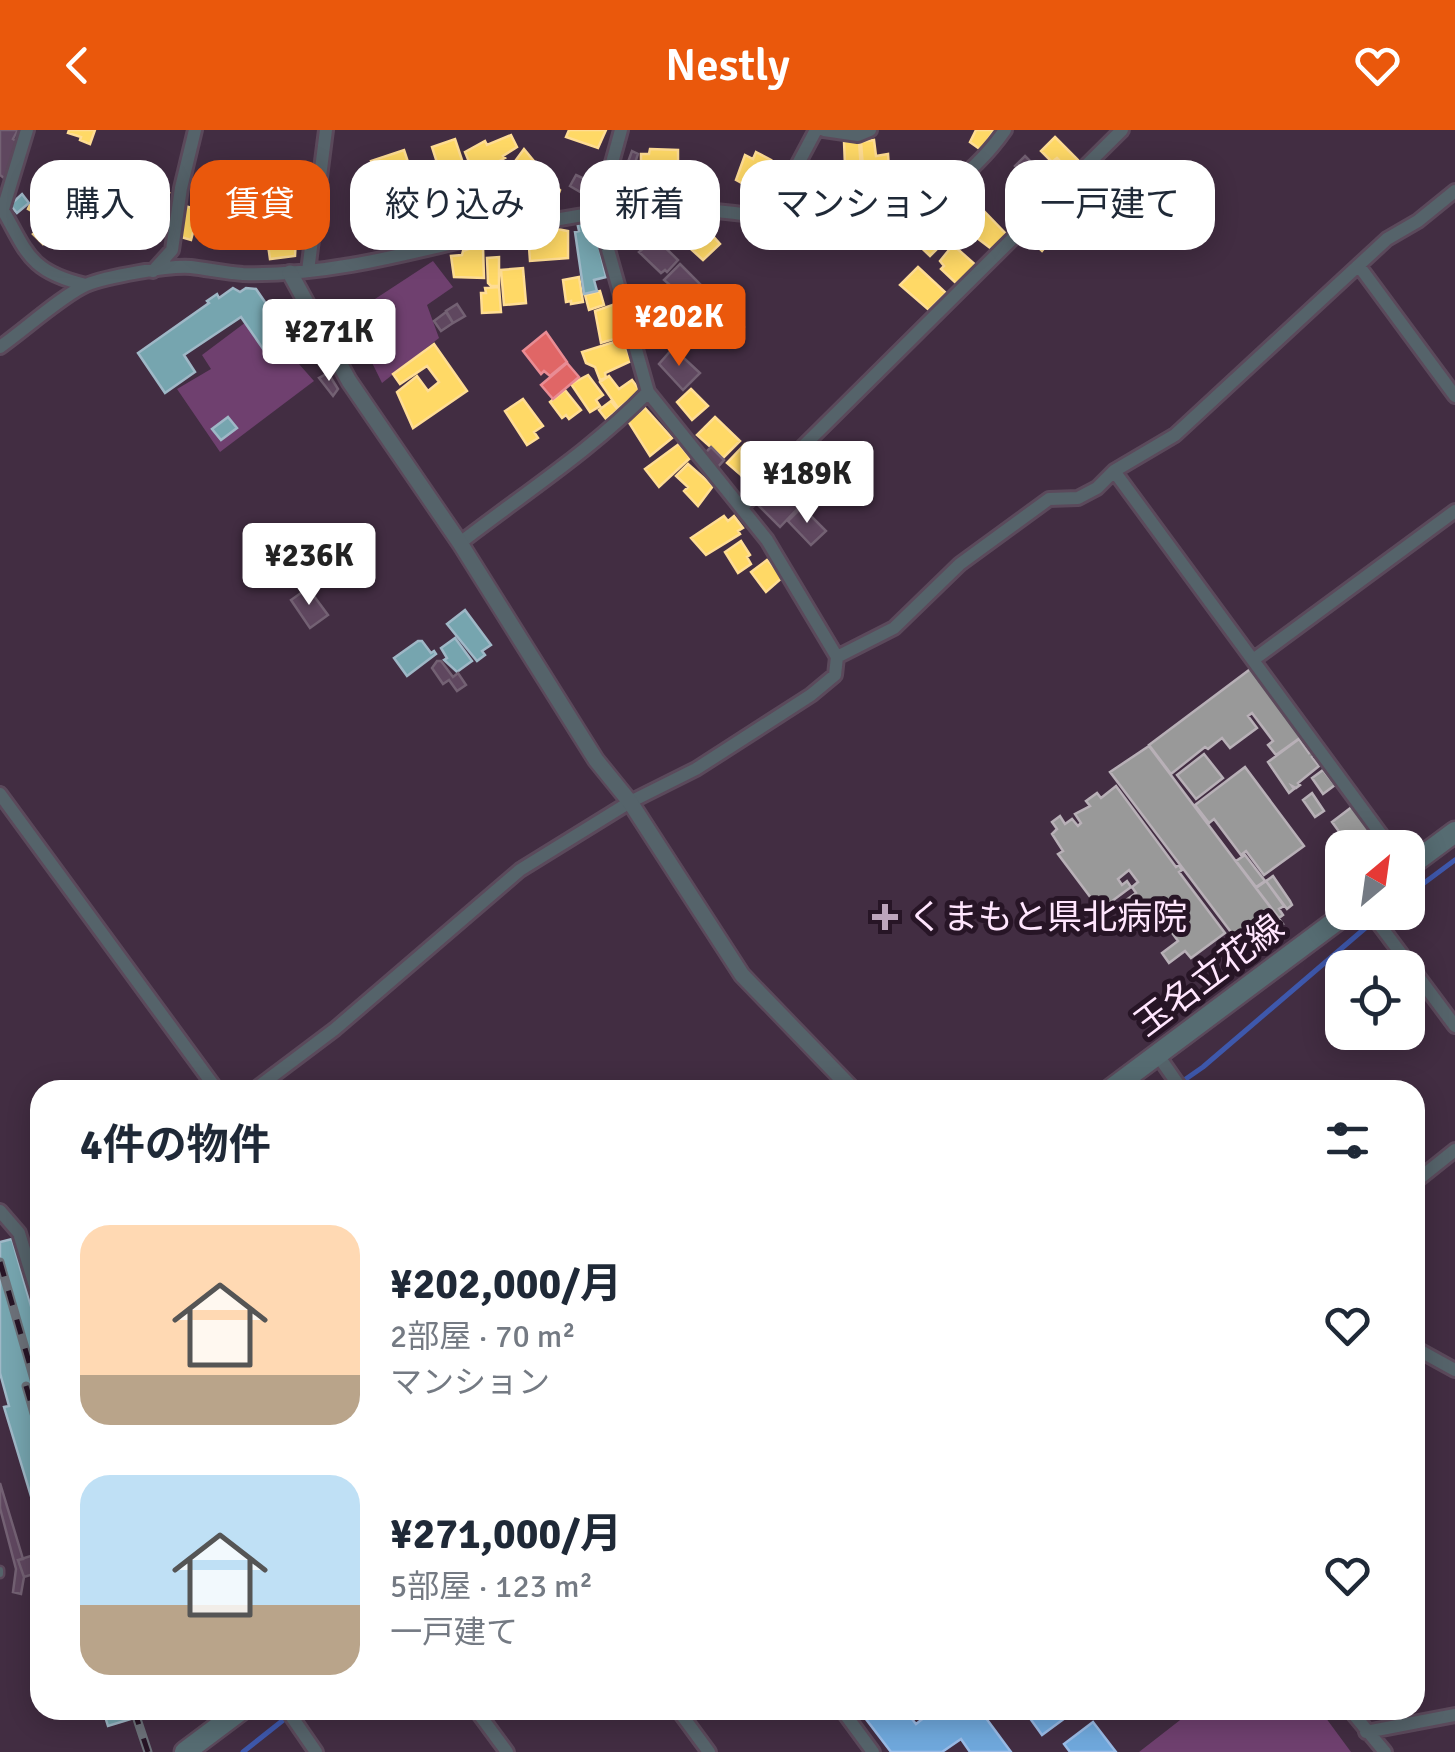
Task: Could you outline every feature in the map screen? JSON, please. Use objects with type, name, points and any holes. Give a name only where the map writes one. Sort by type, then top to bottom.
[{"type":"main road","points":[[1425,854],[1455,832]]},
{"type":"main road","name":"玉名立花線","points":[[1123,1080],[1325,929]]},
{"type":"main road","points":[[185,1752],[227,1720]]},
{"type":"street","points":[[27,130],[2,207],[27,254],[64,280],[86,285]]},
{"type":"street","points":[[153,271],[172,250],[195,130]]},
{"type":"street","points":[[308,271],[326,130]]},
{"type":"street","points":[[613,160],[622,130]]},
{"type":"street","points":[[800,160],[816,130]]},
{"type":"street","points":[[824,130],[858,135],[870,130]]},
{"type":"street","points":[[983,160],[1005,130]]},
{"type":"street","points":[[742,507],[1122,130]]},
{"type":"street","points":[[837,657],[894,628],[960,564],[1049,500],[1078,498],[1097,488],[1114,471],[1175,435],[1387,239],[1418,221],[1455,191]]},
{"type":"street","points":[[0,347],[86,285],[186,266],[240,274],[308,271],[580,218]]},
{"type":"street","points":[[267,1080],[335,1029],[520,870],[630,802],[696,769],[812,695],[835,675],[837,657],[767,540],[648,392],[608,250]]},
{"type":"street","points":[[1359,266],[1455,396]]},
{"type":"street","points":[[290,273],[350,381],[460,543],[596,760],[630,802],[742,975],[842,1080]]},
{"type":"street","points":[[460,543],[556,471],[648,392]]},
{"type":"street","points":[[1114,471],[1377,830]]},
{"type":"street","points":[[1253,660],[1455,511]]},
{"type":"street","points":[[0,794],[211,1080]]},
{"type":"street","points":[[1383,930],[1455,1026]]},
{"type":"street","points":[[1157,1054],[1175,1080]]},
{"type":"street","points":[[1425,1174],[1455,1150]]},
{"type":"street","points":[[0,1211],[19,1233],[30,1269]]},
{"type":"street","points":[[1425,1354],[1455,1370]]},
{"type":"street","points":[[1366,1732],[1455,1715]]},
{"type":"street","points":[[294,1720],[316,1752]]},
{"type":"street","points":[[483,1720],[507,1752]]},
{"type":"street","points":[[685,1720],[708,1752]]},
{"type":"street","points":[[849,1720],[873,1752]]},
{"type":"street","points":[[1357,1720],[1384,1752]]},
{"type":"shaded area","points":[[433,261],[453,287],[427,305],[439,338],[382,383],[349,316]]},
{"type":"shaded area","points":[[254,316],[285,357],[288,355],[293,363],[299,364],[314,381],[220,452],[177,389],[211,369],[202,355]]},
{"type":"shaded area","points":[[1180,1720],[1327,1720],[1351,1752],[1139,1752]]},
{"type":"building: 住宅","points":[[95,130],[90,144],[68,133]]},
{"type":"building: 住宅","points":[[569,130],[606,130],[598,148],[566,137]]},
{"type":"building: 住宅","points":[[976,130],[994,130],[981,150],[970,142]]},
{"type":"building: 住宅","points":[[511,135],[517,147],[501,160],[468,160],[465,152],[485,141],[487,145]]},
{"type":"building: 住宅","points":[[1055,137],[1078,160],[1050,160],[1041,151]]},
{"type":"building: 住宅","points":[[455,139],[462,160],[436,160],[432,147]]},
{"type":"building: 住宅","points":[[874,140],[876,156],[888,154],[888,160],[862,160],[861,142]]},
{"type":"building: 住宅","points":[[844,141],[859,141],[860,160],[845,160]]},
{"type":"building: 住宅","points":[[524,149],[533,160],[516,160]]},
{"type":"building: 住宅","points":[[650,149],[678,150],[678,160],[641,160],[641,154],[649,154]]},
{"type":"building: 住宅","points":[[404,150],[407,160],[374,160]]},
{"type":"building: 住宅","points":[[756,152],[771,160],[743,160],[745,155],[753,159]]},
{"type":"building: 住宅","points":[[185,206],[190,207],[190,240],[177,236]]},
{"type":"building: 住宅","points":[[985,212],[1005,233],[1005,239],[993,250],[985,244]]},
{"type":"building: 住宅","points":[[560,230],[568,231],[568,258],[530,261],[529,250],[560,250]]},
{"type":"building: 住宅","points":[[269,250],[295,250],[295,256],[270,259]]},
{"type":"building: 住宅","points":[[483,250],[484,278],[454,277],[451,256],[462,255],[463,251]]},
{"type":"building: 住宅","points":[[692,250],[714,250],[703,260]]},
{"type":"building: 住宅","points":[[949,250],[959,250],[978,267],[962,284],[957,284],[941,269],[944,266],[940,261]]},
{"type":"building: 住宅","points":[[499,257],[499,286],[491,286],[487,258]]},
{"type":"building: 住宅","points":[[918,267],[946,293],[929,310],[900,285]]},
{"type":"building: 住宅","points":[[523,268],[526,303],[504,305],[501,270]]},
{"type":"building: 住宅","points":[[579,277],[583,302],[566,302],[563,280]]},
{"type":"building: 住宅","points":[[499,287],[501,312],[482,313],[481,293],[486,293],[485,288]]},
{"type":"building: 住宅","points":[[600,291],[604,305],[589,310],[585,295]]},
{"type":"building: 住宅","points":[[615,304],[624,336],[601,343],[595,311]]},
{"type":"building: 住宅","points":[[617,341],[618,345],[624,342],[631,361],[605,373],[606,378],[600,380],[582,352]]},
{"type":"building: 住宅","points":[[434,344],[467,391],[413,428],[397,392],[417,376],[428,391],[439,382],[427,366],[400,384],[393,374]]},
{"type":"building: 住宅","points":[[588,375],[603,395],[596,400],[600,406],[590,412],[571,384]]},
{"type":"building: 住宅","points":[[609,376],[619,389],[632,380],[641,392],[618,408],[600,382]]},
{"type":"building: 住宅","points":[[691,389],[708,406],[692,420],[677,402]]},
{"type":"building: 住宅","points":[[565,390],[581,410],[569,419],[566,415],[562,418],[550,402]]},
{"type":"building: 住宅","points":[[523,399],[543,426],[534,432],[538,438],[527,445],[505,411]]},
{"type":"building: 住宅","points":[[611,401],[618,410],[606,419],[599,410]]},
{"type":"building: 住宅","points":[[645,408],[672,438],[650,456],[628,421]]},
{"type":"building: 住宅","points":[[715,417],[740,441],[723,458],[697,435]]},
{"type":"building: 住宅","points":[[679,444],[690,458],[659,487],[645,469]]},
{"type":"building: 住宅","points":[[745,444],[769,468],[748,486],[727,463]]},
{"type":"building: 住宅","points":[[688,464],[713,486],[698,506],[684,491],[688,487],[676,476]]},
{"type":"building: 住宅","points":[[724,516],[728,521],[734,516],[743,528],[738,531],[740,534],[706,555],[691,538]]},
{"type":"building: 住宅","points":[[741,541],[751,564],[738,573],[725,552]]},
{"type":"building: 住宅","points":[[767,560],[783,577],[766,592],[751,572]]},
{"type":"building: 商業","points":[[546,332],[567,362],[550,376],[544,371],[541,374],[523,351]]},
{"type":"building: 商業","points":[[567,363],[579,377],[553,399],[541,385]]},
{"type":"building: 教育","points":[[867,1720],[913,1720],[916,1724],[921,1720],[987,1720],[1011,1752],[970,1752],[961,1739],[942,1752],[891,1752]]},
{"type":"building: 教育","points":[[1031,1720],[1062,1720],[1042,1735]]},
{"type":"building: 教育","points":[[1093,1722],[1116,1752],[1070,1752],[1064,1744]]},
{"type":"building: 公共","points":[[22,194],[29,203],[17,213],[10,205]]},
{"type":"building: 公共","points":[[580,222],[580,250],[600,250],[606,277],[594,280],[597,291],[584,294],[575,232],[579,231]]},
{"type":"building: 公共","points":[[233,288],[240,292],[256,289],[291,340],[268,356],[241,317],[184,355],[195,372],[165,393],[138,353],[217,294],[219,298]]},
{"type":"building: 公共","points":[[228,417],[237,428],[221,440],[212,429]]},
{"type":"building: 公共","points":[[465,610],[491,645],[477,661],[447,624]]},
{"type":"building: 公共","points":[[455,638],[472,661],[457,672],[444,660],[447,658],[441,648]]},
{"type":"building: 公共","points":[[418,641],[436,654],[407,676],[394,658]]},
{"type":"building: 公共","points":[[12,1239],[30,1303],[30,1493],[4,1407],[9,1406],[0,1373],[0,1242]]},
{"type":"building: 公共","points":[[106,1720],[128,1720],[108,1726]]},
{"type":"building: 工業","points":[[1253,667],[1304,735],[1276,755],[1268,745],[1273,741],[1252,713],[1248,716],[1257,728],[1230,748],[1222,738],[1208,749],[1205,747],[1171,774],[1149,745]]},
{"type":"building: 工業","points":[[1299,739],[1309,753],[1314,748],[1318,753],[1312,757],[1319,766],[1296,788],[1292,786],[1294,789],[1289,793],[1268,762]]},
{"type":"building: 工業","points":[[1149,746],[1283,924],[1246,952],[1110,772]]},
{"type":"building: 工業","points":[[1204,754],[1223,778],[1196,799],[1177,775]]},
{"type":"building: 工業","points":[[1245,767],[1304,846],[1264,875],[1246,851],[1241,855],[1214,819],[1209,823],[1195,805]]},
{"type":"building: 工業","points":[[1323,770],[1335,785],[1323,794],[1312,778]]},
{"type":"building: 工業","points":[[1116,786],[1176,867],[1179,865],[1179,872],[1225,933],[1191,958],[1185,951],[1169,963],[1162,953],[1178,941],[1162,919],[1146,931],[1122,903],[1136,893],[1132,887],[1138,882],[1129,870],[1118,879],[1122,885],[1127,881],[1131,887],[1100,910],[1058,854],[1063,851],[1052,834],[1057,829],[1052,822],[1060,816],[1065,824],[1072,819],[1078,826],[1081,823],[1075,814],[1090,806],[1086,801],[1097,793],[1101,798]]},
{"type":"building: 工業","points":[[1312,793],[1324,811],[1315,817],[1303,800]]},
{"type":"building: 工業","points":[[1353,806],[1372,830],[1338,830],[1332,822]]},
{"type":"building: 工業","points":[[1245,855],[1265,881],[1256,887],[1236,861]]},
{"type":"building: 工業","points":[[1273,876],[1292,905],[1287,909],[1266,881]]},
{"type":"building: 工業","points":[[1266,881],[1284,906],[1279,909],[1283,915],[1279,918],[1256,888]]},
{"type":"building: その他","points":[[0,130],[18,130],[13,139],[21,144],[9,182],[0,175]]},
{"type":"building: その他","points":[[576,175],[580,177],[580,192],[570,186]]},
{"type":"building: その他","points":[[668,250],[678,260],[661,273],[639,252]]},
{"type":"building: その他","points":[[680,264],[705,289],[692,304],[664,280]]},
{"type":"building: その他","points":[[654,288],[679,312],[665,327],[639,304]]},
{"type":"building: その他","points":[[718,302],[744,327],[728,344],[702,318]]},
{"type":"building: その他","points":[[457,304],[465,316],[453,323],[446,311]]},
{"type":"building: その他","points":[[446,312],[453,323],[441,331],[434,321]]},
{"type":"building: その他","points":[[673,348],[700,373],[683,390],[659,364]]},
{"type":"building: その他","points":[[328,373],[338,389],[333,396],[319,378]]},
{"type":"building: その他","points":[[711,447],[724,460],[717,468],[703,455]]},
{"type":"building: その他","points":[[777,479],[802,504],[780,527],[755,502]]},
{"type":"building: その他","points":[[802,507],[826,531],[811,545],[788,521]]},
{"type":"building: その他","points":[[308,588],[328,615],[310,628],[291,600]]},
{"type":"building: その他","points":[[437,661],[453,677],[458,673],[466,685],[457,691],[449,680],[443,684],[432,668]]},
{"type":"building: その他","points":[[0,1483],[23,1559],[18,1560],[24,1577],[21,1594],[13,1592],[16,1569],[0,1508]]},
{"type":"building: その他","points":[[30,1556],[30,1575],[24,1577],[18,1560]]},
{"type":"waterway","points":[[1425,882],[1455,860]]},
{"type":"waterway","points":[[1184,1080],[1363,930]]},
{"type":"waterway","points":[[243,1752],[283,1720]]},
{"type":"railway","points":[[0,1262],[30,1366]]},
{"type":"railway","points":[[26,1386],[30,1400]]},
{"type":"railway","points":[[137,1720],[148,1752]]},
{"type":"place","name":"くまもと県北病院","points":[[885,917]]}]
